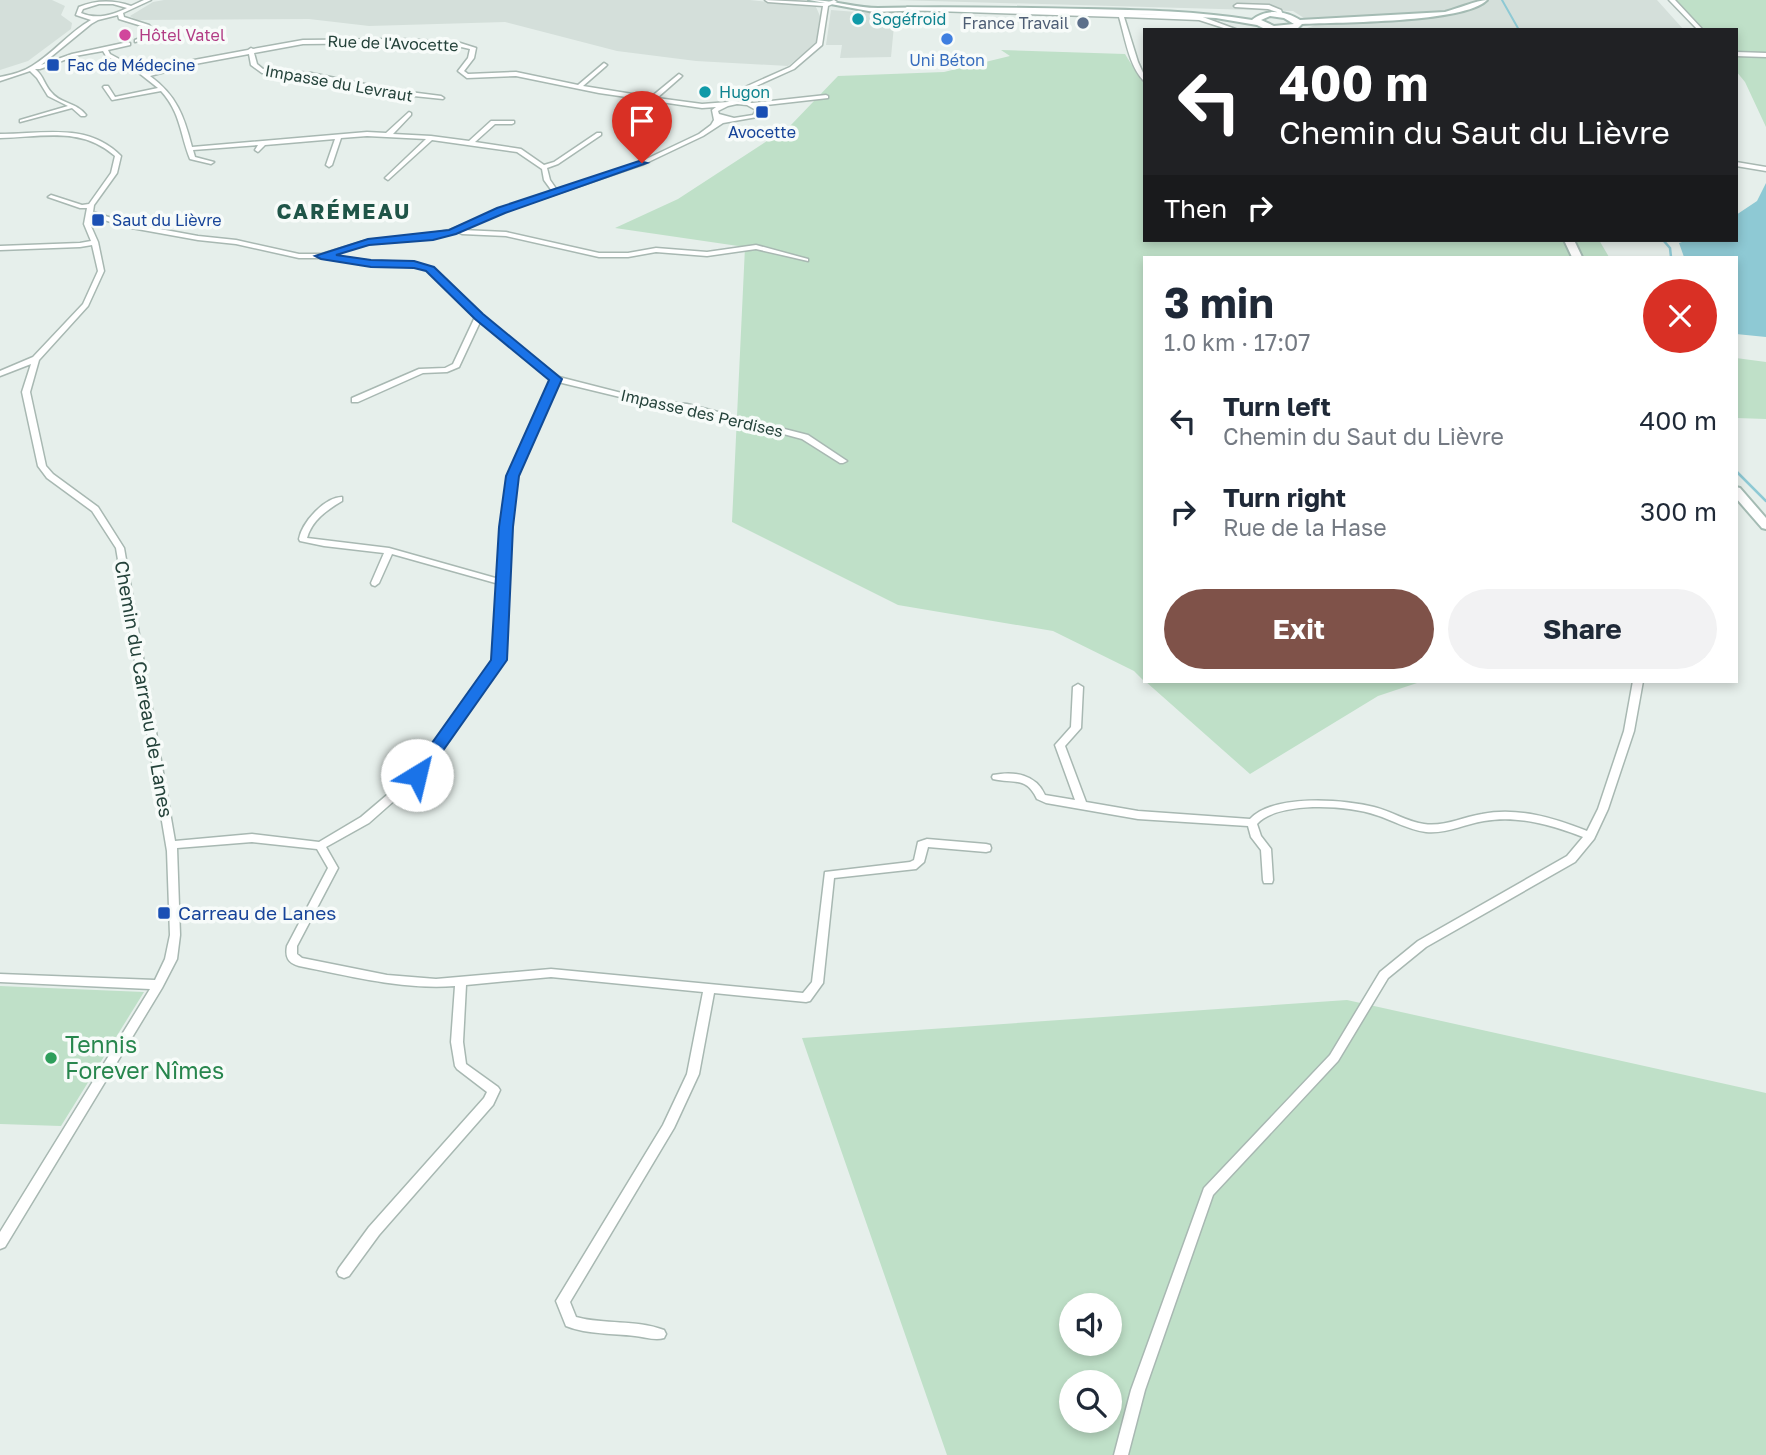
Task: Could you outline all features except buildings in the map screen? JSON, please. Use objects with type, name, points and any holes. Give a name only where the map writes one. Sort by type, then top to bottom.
[{"type":"main road","points":[[813,0],[830,4],[858,3],[873,9],[892,8],[900,3],[1195,10],[1259,25],[1280,15],[1295,24],[1351,18],[1445,14],[1480,4],[1483,0]]},
{"type":"main road","points":[[1738,493],[1766,525]]},
{"type":"main road","points":[[1738,501],[1766,525]]},
{"type":"street","points":[[30,69],[85,25],[121,14],[127,4],[141,0]]},
{"type":"street","points":[[85,25],[78,11],[94,1],[127,4],[148,0]]},
{"type":"street","points":[[730,103],[745,89],[792,68],[820,44],[830,4],[768,0]]},
{"type":"street","points":[[1672,0],[1699,28]]},
{"type":"street","points":[[900,3],[921,11],[1200,18],[1230,28]]},
{"type":"street","points":[[1237,6],[1269,7],[1279,11],[1280,15]]},
{"type":"street","points":[[121,14],[121,18],[147,26],[151,31],[147,37],[137,41]]},
{"type":"street","points":[[1121,16],[1135,62],[1143,77]]},
{"type":"street","points":[[83,17],[137,23]]},
{"type":"street","points":[[297,34],[303,42]]},
{"type":"street","points":[[457,44],[463,37]]},
{"type":"street","name":"Rue de l'Avocette","points":[[148,75],[251,50],[303,42],[457,44],[473,48],[471,58],[461,71],[467,76],[516,74],[702,106]]},
{"type":"street","points":[[0,79],[74,55],[128,44]]},
{"type":"street","points":[[105,49],[108,55],[148,75],[173,101],[181,116],[192,158],[211,162]]},
{"type":"street","name":"Impasse du Levraut","points":[[251,50],[254,65],[262,71],[311,75],[394,92],[441,98]]},
{"type":"street","points":[[1738,54],[1766,55]]},
{"type":"street","points":[[580,86],[604,65]]},
{"type":"street","points":[[30,69],[38,72],[51,97],[74,106],[83,115]]},
{"type":"street","points":[[652,99],[679,76]]},
{"type":"street","points":[[106,87],[114,99],[161,89]]},
{"type":"street","points":[[738,96],[743,102]]},
{"type":"street","points":[[702,106],[743,102],[756,107],[826,97]]},
{"type":"street","points":[[713,125],[721,105]]},
{"type":"street","points":[[22,121],[74,106]]},
{"type":"street","points":[[702,106],[734,120]]},
{"type":"street","points":[[321,256],[368,242],[433,237],[452,232],[501,211],[642,163],[701,135],[713,125],[755,116],[756,107]]},
{"type":"street","points":[[388,135],[408,114]]},
{"type":"street","points":[[471,143],[493,122],[512,122]]},
{"type":"street","points":[[0,136],[75,134],[110,148],[118,156],[114,173],[90,209]]},
{"type":"street","points":[[543,167],[556,163],[599,134]]},
{"type":"street","points":[[189,149],[338,136],[430,138],[519,150],[543,167],[547,180],[556,192]]},
{"type":"street","points":[[329,165],[338,136]]},
{"type":"street","points":[[388,178],[430,138]]},
{"type":"street","points":[[258,150],[262,143]]},
{"type":"street","points":[[1738,164],[1766,169]]},
{"type":"street","points":[[51,197],[90,209],[125,225],[236,242],[299,256],[414,264],[430,269],[479,317],[556,379],[512,476],[499,660],[417,775],[365,820],[320,846],[252,838],[171,845]]},
{"type":"street","name":"Chemin du Carreau de Lanes","points":[[0,1243],[158,985],[171,960],[175,935],[171,845],[120,548],[94,509],[50,476],[42,466],[26,392],[36,359],[86,305],[102,271],[95,242],[86,223],[90,209]]},
{"type":"street","points":[[452,232],[506,234],[598,255],[628,255],[656,250],[707,254],[756,247],[806,260]]},
{"type":"street","points":[[0,248],[95,242]]},
{"type":"street","points":[[355,400],[422,371],[447,370],[456,365],[479,317]]},
{"type":"street","points":[[0,374],[36,359]]},
{"type":"street","name":"Impasse des Perdises","points":[[556,379],[653,403],[687,406],[805,437],[843,461]]},
{"type":"street","points":[[339,499],[310,523],[303,532],[303,539],[321,544],[359,544],[504,583]]},
{"type":"street","points":[[375,583],[389,551]]},
{"type":"street","points":[[1121,1455],[1138,1390],[1208,1192],[1334,1058],[1384,975],[1422,944],[1571,859],[1590,836],[1603,810],[1629,731],[1638,683]]},
{"type":"street","points":[[1077,687],[1076,728],[1060,744],[1082,806]]},
{"type":"street","points":[[997,776],[1026,778],[1033,782],[1041,797],[1082,806],[1138,815],[1252,823]]},
{"type":"street","points":[[1268,880],[1266,849],[1256,838],[1252,823],[1256,816],[1282,807],[1346,805],[1378,812],[1424,828],[1492,816],[1532,819],[1565,826],[1590,836]]},
{"type":"street","points":[[320,846],[333,868],[292,946],[291,956],[299,962],[387,979],[436,983],[551,973],[681,984],[709,990],[806,999],[817,983],[829,875],[912,866],[919,862],[922,845],[927,843],[986,848]]},
{"type":"street","points":[[0,978],[158,985]]},
{"type":"street","points":[[344,1272],[374,1231],[489,1101],[494,1090],[461,1066],[457,1042],[461,981]]},
{"type":"street","points":[[659,1334],[648,1331],[592,1329],[571,1322],[563,1301],[668,1128],[693,1073],[709,990]]},
{"type":"shaded area","points":[[0,0],[52,0],[65,6],[61,15],[72,23],[71,29],[28,61],[0,70]]},
{"type":"shaded area","points":[[750,0],[816,7],[820,16],[816,44],[788,66],[696,61],[617,51],[505,22],[369,26],[309,19],[136,20],[130,16],[153,2]]},
{"type":"shaded area","points":[[895,0],[1657,0],[1682,28],[1307,28],[1315,25],[1293,11]]},
{"type":"shaded area","points":[[831,10],[895,15],[891,57],[840,58],[842,45],[826,45]]},
{"type":"green space","points":[[1675,0],[1766,0],[1766,127],[1745,82],[1738,73],[1738,28],[1698,28]]},
{"type":"green space","points":[[1001,50],[1125,54],[1143,80],[1143,242],[1600,242],[1608,256],[1143,256],[1143,680],[1134,671],[1053,631],[898,605],[732,522],[745,247],[615,228],[678,199],[790,126],[838,76],[944,72],[1010,56]]},
{"type":"green space","points":[[1738,358],[1766,362],[1766,419],[1738,418]]},
{"type":"green space","points":[[1147,683],[1417,683],[1378,696],[1250,774]]},
{"type":"green space","name":"Tennis Forever Nîmes","points":[[0,986],[144,992],[61,1126],[0,1124]]},
{"type":"green space","points":[[1347,1000],[1766,1093],[1766,1455],[947,1455],[802,1038]]},
{"type":"water","points":[[1766,183],[1766,337],[1738,334],[1738,256],[1684,256],[1679,243],[1738,242],[1738,214],[1757,201]]},
{"type":"waterway","points":[[1502,0],[1518,28]]},
{"type":"waterway","points":[[1665,242],[1670,248],[1671,256]]},
{"type":"waterway","points":[[1738,473],[1766,501]]},
{"type":"place","name":"Sogéfroid","points":[[858,19]]},
{"type":"place","name":"France Travail","points":[[1083,23]]},
{"type":"place","name":"Hôtel Vatel","points":[[125,35]]},
{"type":"place","name":"Uni Béton","points":[[947,39]]},
{"type":"place","name":"Fac de Médecine","points":[[53,65]]},
{"type":"place","name":"Hugon","points":[[705,92]]},
{"type":"place","name":"Avocette","points":[[762,112]]},
{"type":"place","name":"Saut du Lièvre","points":[[98,220]]},
{"type":"place","name":"Carreau de Lanes","points":[[164,913]]},
{"type":"place","name":"Tennis Forever Nîmes","points":[[51,1058]]},
{"type":"district","name":"CARÉMEAU","points":[[344,212]]},
{"type":"route","points":[[417,775],[499,660],[506,527],[512,476],[556,379],[479,317],[430,269],[414,264],[371,263],[321,256],[357,244],[388,239],[433,237],[463,229],[501,211],[642,163]]}]
